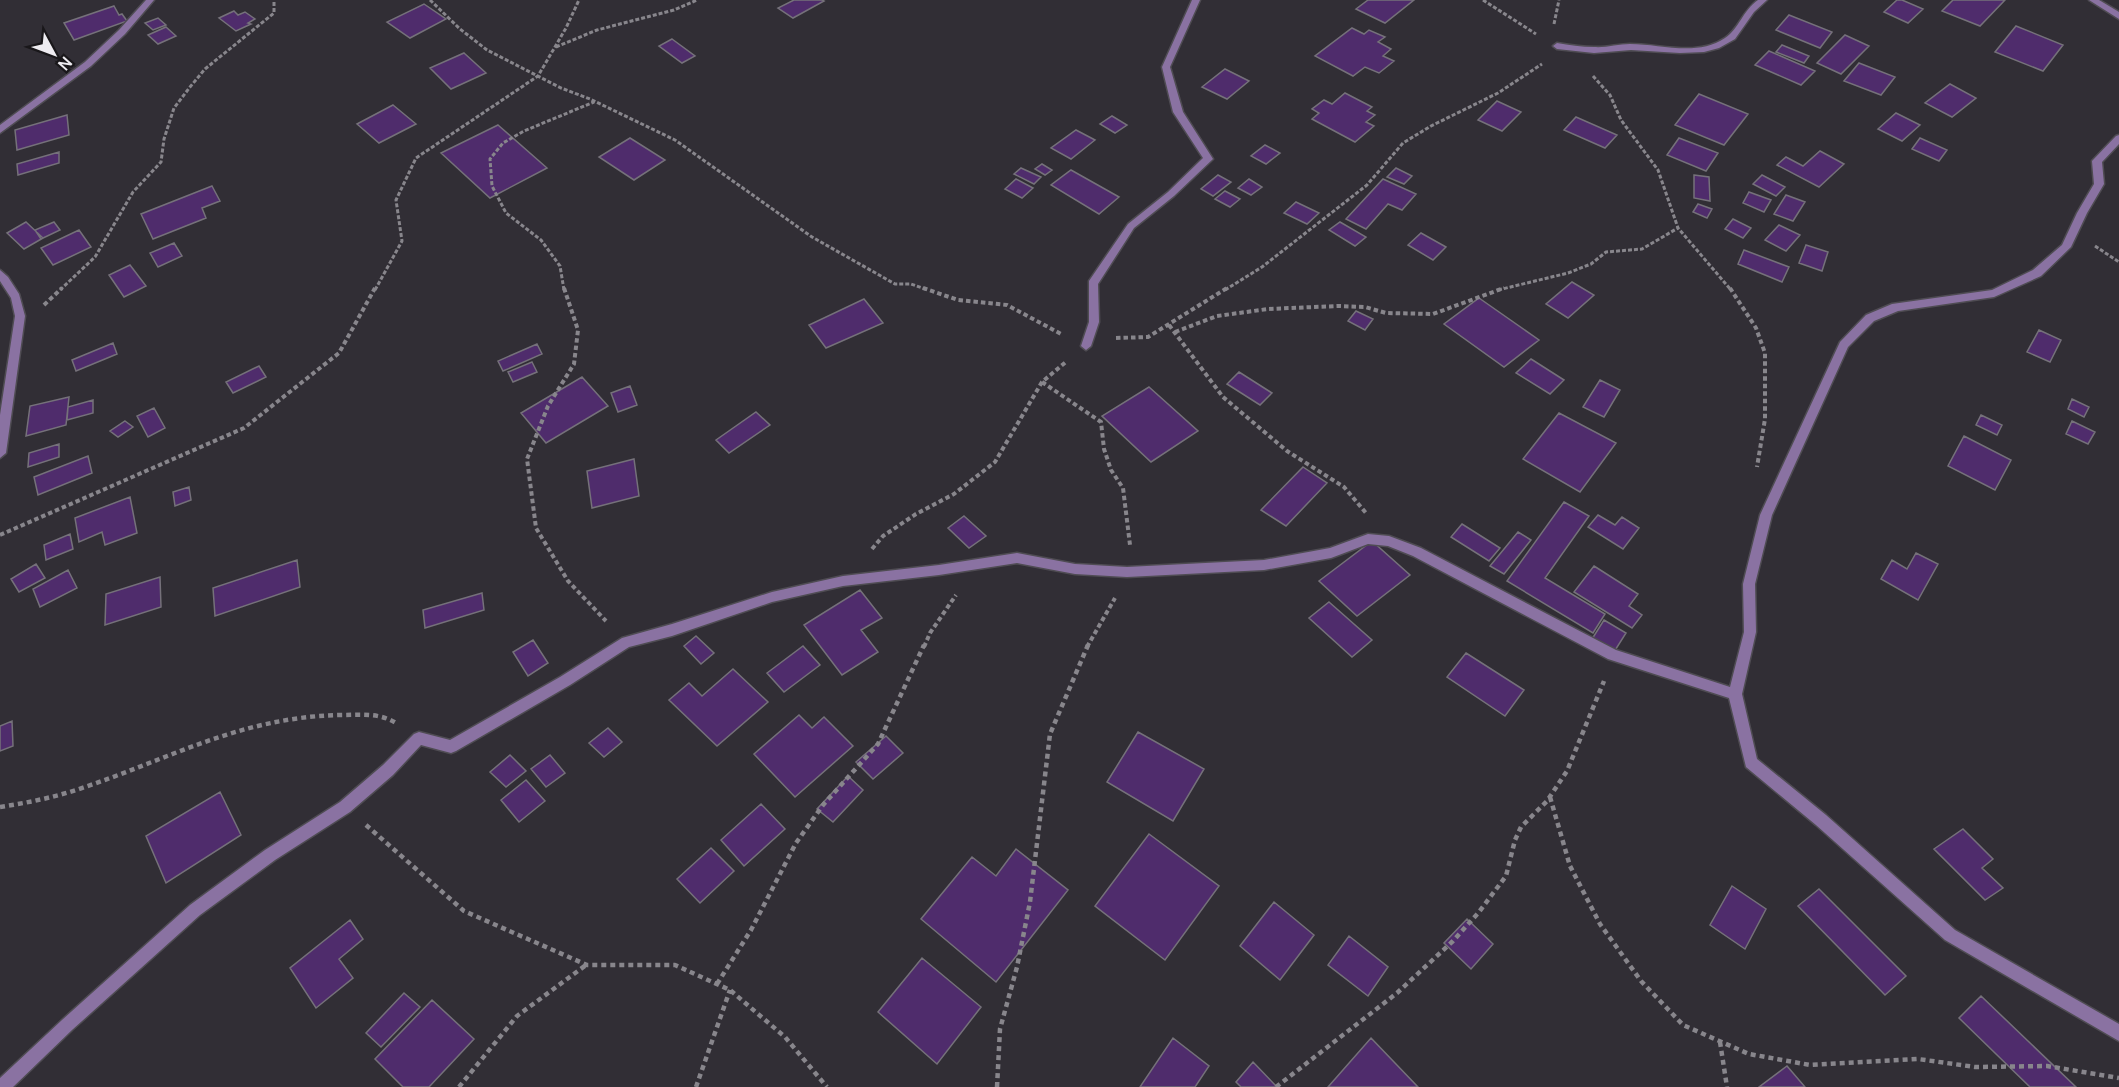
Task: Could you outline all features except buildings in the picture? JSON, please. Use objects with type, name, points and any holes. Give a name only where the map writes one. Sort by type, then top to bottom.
[{"type":"street","points":[[0,130],[87,64],[122,32],[150,0]]},
{"type":"street","points":[[1086,346],[1094,322],[1093,284],[1131,226],[1171,194],[1208,159],[1178,112],[1166,67],[1196,0]]},
{"type":"street","points":[[1557,46],[1597,50],[1608,47],[1634,46],[1673,51],[1699,51],[1726,41],[1737,31],[1752,6],[1763,0]]},
{"type":"street","points":[[2093,0],[2119,16]]},
{"type":"street","points":[[2119,138],[2097,161],[2099,184],[2066,247],[2037,273],[1994,293],[1896,307],[1870,318],[1844,345],[1766,515],[1749,584],[1750,632],[1735,694],[1751,763],[1821,820],[1950,935],[2119,1033]]},
{"type":"street","points":[[0,274],[18,301],[20,316],[0,453]]},
{"type":"street","points":[[2,1087],[195,910],[270,855],[345,807],[388,770],[419,738],[451,747],[565,681],[626,642],[672,630],[772,597],[843,581],[1017,558],[1075,569],[1127,572],[1264,565],[1331,553],[1368,539],[1389,540],[1417,552],[1613,655],[1735,694]]},
{"type":"path","points":[[18,330],[95,257],[134,192],[161,162],[164,139],[174,108],[206,69],[273,13],[274,0]]},
{"type":"path","points":[[430,0],[460,29],[488,50],[675,140],[812,237],[895,284],[911,284],[958,300],[1007,305],[1086,346]]},
{"type":"path","points":[[0,536],[244,428],[339,353],[402,241],[396,200],[416,158],[538,76],[579,0]]},
{"type":"path","points":[[555,47],[597,30],[674,10],[697,0]]},
{"type":"path","points":[[1483,0],[1582,63],[1610,95],[1622,120],[1658,170],[1678,228],[1728,286],[1756,328],[1765,353],[1764,419],[1756,462],[1766,515]]},
{"type":"path","points":[[843,581],[883,536],[916,513],[954,494],[995,462],[1042,382],[1086,346],[1113,338],[1148,337],[1262,267],[1367,185],[1403,143],[1431,126],[1498,93],[1539,68],[1557,46]]},
{"type":"path","points":[[595,101],[524,131],[503,143],[490,159],[492,186],[507,213],[541,240],[560,266],[565,296],[578,330],[574,364],[548,406],[527,459],[536,528],[568,581],[626,642]]},
{"type":"path","points":[[1175,333],[1217,316],[1268,309],[1338,306],[1365,308],[1386,313],[1433,314],[1493,291],[1568,273],[1591,264],[1606,252],[1642,249],[1678,228]]},
{"type":"path","points":[[1169,325],[1223,397],[1287,450],[1344,487],[1389,540]]},
{"type":"path","points":[[997,1087],[1000,1029],[1017,967],[1030,902],[1050,734],[1075,672],[1109,612],[1127,572],[1130,541],[1123,488],[1111,470],[1104,449],[1101,422],[1042,382]]},
{"type":"path","points":[[717,984],[751,930],[796,843],[823,805],[878,744],[930,633],[956,594],[983,562]]},
{"type":"path","points":[[1276,1087],[1364,1022],[1427,969],[1505,880],[1512,844],[1521,826],[1550,797],[1583,739],[1613,655]]},
{"type":"path","points":[[0,807],[30,804],[80,790],[200,742],[257,725],[317,715],[383,714],[419,738]]},
{"type":"path","points":[[1550,797],[1569,866],[1600,924],[1641,981],[1683,1025],[1749,1054],[1810,1065],[1918,1059],[1975,1066],[2047,1066],[2119,1078]]},
{"type":"path","points":[[345,807],[464,911],[587,965],[675,965],[730,990],[785,1037],[827,1087]]},
{"type":"path","points":[[459,1087],[517,1016],[587,965]]},
{"type":"path","points":[[696,1087],[730,990]]},
{"type":"path","points":[[1719,1041],[1727,1087]]}]
